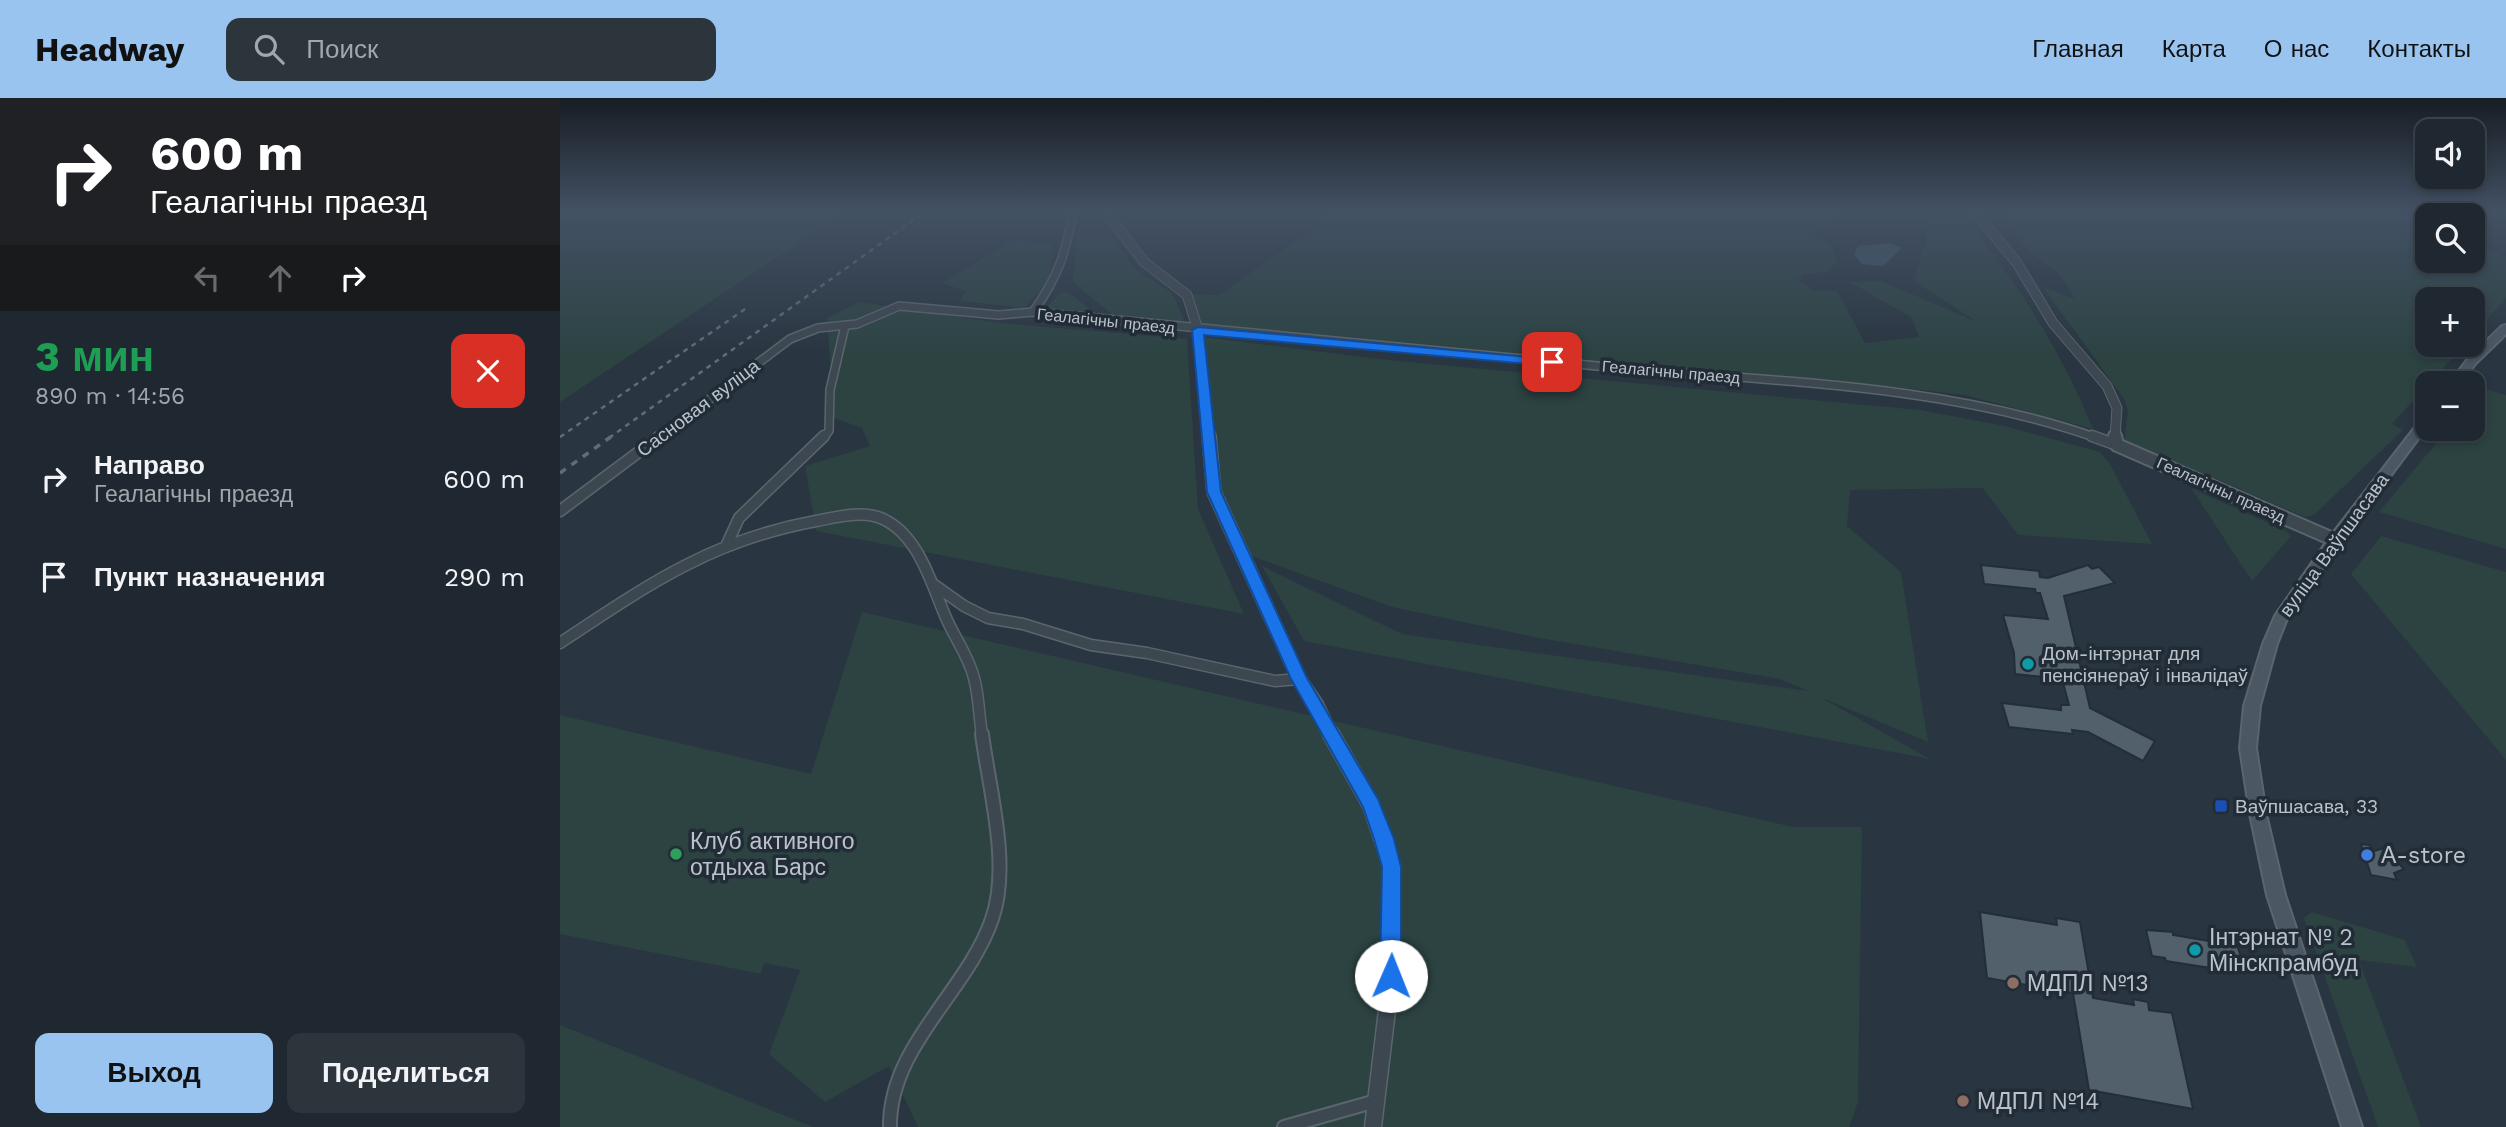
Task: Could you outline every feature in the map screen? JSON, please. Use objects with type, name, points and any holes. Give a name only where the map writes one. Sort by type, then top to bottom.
[{"type":"main road","points":[[2464,371],[2506,328]]},
{"type":"main road","name":"вуліца Ваўпшасава","points":[[2352,1127],[2276,895],[2258,814],[2248,748],[2254,697],[2280,621],[2335,540],[2415,435]]},
{"type":"street","points":[[1033,313],[1053,284],[1063,259]]},
{"type":"street","points":[[1142,259],[1188,295],[1198,330],[1214,492],[1299,679],[1371,805],[1392,867],[1391,976],[1373,1127]]},
{"type":"street","points":[[2014,259],[2053,323],[2107,386],[2117,408],[2117,446]]},
{"type":"street","name":"Геалагічны праезд","points":[[899,306],[999,315],[1033,313],[1904,392],[1964,401],[2068,428],[2117,446],[2335,540]]},
{"type":"street","name":"Сасновая вуліца","points":[[560,511],[790,339],[818,328],[845,326],[899,306]]},
{"type":"street","points":[[727,544],[739,518],[829,431],[830,390],[845,326]]},
{"type":"street","points":[[560,643],[644,587],[727,544],[792,524],[844,516],[881,518],[903,534],[933,583],[945,616],[973,673],[995,834],[998,892],[993,920],[972,959],[901,1069],[892,1090],[890,1127]]},
{"type":"street","points":[[933,583],[964,606],[988,618],[1023,624],[1091,645],[1147,653],[1275,681],[1299,679]]},
{"type":"street","points":[[1284,1127],[1376,1101]]},
{"type":"green space","points":[[560,259],[775,259],[560,402]]},
{"type":"green space","points":[[982,259],[1051,259],[1049,281],[1024,308],[960,301],[966,291],[942,283]]},
{"type":"green space","points":[[1075,259],[1128,259],[1136,270],[1172,293],[1184,320],[1179,323],[1110,318],[1110,313],[1073,282]]},
{"type":"green space","points":[[1271,259],[1836,259],[1828,272],[1803,274],[1799,280],[1813,290],[1837,291],[1865,343],[1919,337],[1911,317],[1849,282],[1881,281],[1977,322],[1914,281],[1921,259],[1997,259],[2053,346],[2093,429],[1965,395],[1455,351],[1195,325],[1188,301],[1181,294],[1219,295]]},
{"type":"green space","points":[[2040,259],[2415,259],[2415,273],[2485,273],[2485,259],[2506,259],[2506,298],[2485,322],[2485,287],[2415,287],[2415,357],[2453,357],[2440,371],[2415,371],[2415,399],[2392,424],[2403,430],[2314,515],[2305,517],[2124,440],[2128,411],[2124,399],[2043,287],[2075,299],[2063,281]]},
{"type":"green space","points":[[1061,292],[1069,293],[1098,315],[1044,310]]},
{"type":"green space","points":[[860,302],[999,323],[1187,339],[1198,509],[1244,614],[816,531],[805,466],[870,446],[862,428],[834,418],[827,318]]},
{"type":"green space","points":[[1202,337],[1388,360],[1920,410],[2005,426],[2100,452],[2110,464],[2152,544],[2018,535],[1983,488],[1850,490],[1847,526],[1901,572],[1928,742],[1820,697],[1930,759],[1304,641],[1262,566],[1402,634],[1808,691],[1780,679],[1539,638],[1392,607],[1238,551],[1223,505]]},
{"type":"green space","points":[[2485,389],[2506,395],[2506,549],[2379,512],[2438,441],[2485,441]]},
{"type":"green space","points":[[2191,488],[2286,531],[2291,536],[2252,581]]},
{"type":"green space","points":[[2381,536],[2506,572],[2506,760],[2351,574]]},
{"type":"green space","points":[[862,612],[1793,827],[1862,827],[1858,1102],[1849,1127],[918,1127],[889,1066],[825,1102],[769,1054],[800,970],[764,963],[761,974],[560,934],[560,715],[811,774]]},
{"type":"green space","points":[[2312,912],[2405,940],[2417,967],[2359,960],[2421,1127],[2378,1127],[2304,918]]},
{"type":"green space","points":[[560,1025],[813,1127],[560,1127]]},
{"type":"water","points":[[1858,259],[1890,259],[1883,266],[1862,264]]},
{"type":"building","name":"Дом-інтэрнат для пенсіянераў і інвалідаў","points":[[1981,565],[2039,571],[2040,577],[2048,578],[2088,565],[2092,569],[2099,567],[2115,583],[2064,596],[2090,708],[2155,741],[2143,761],[2088,732],[2072,730],[2073,734],[2009,727],[2002,703],[2061,710],[2061,705],[2069,705],[2062,679],[2015,674],[2014,653],[2003,615],[2048,619],[2040,593],[2036,593],[2035,589],[1984,584]]},
{"type":"building","points":[[2361,844],[2369,845],[2374,851],[2384,848],[2404,869],[2394,873],[2397,880],[2371,875]]},
{"type":"building","points":[[1980,912],[2057,925],[2056,918],[2080,922],[2093,998],[2134,1005],[2133,999],[2148,1002],[2149,1010],[2172,1013],[2193,1109],[2089,1090],[2073,993],[1987,978]]},
{"type":"building","name":"Інтэрнат № 2 Мінскпрамбуд","points":[[2146,930],[2173,932],[2173,935],[2209,941],[2208,937],[2221,939],[2222,943],[2237,945],[2245,970],[2229,968],[2230,971],[2166,961],[2165,958],[2152,956]]},
{"type":"railway","points":[[609,438],[859,259]]},
{"type":"railway","points":[[560,437],[748,307]]},
{"type":"railway","points":[[560,473],[612,436]]},
{"type":"place","name":"Дом-інтэрнат для пенсіянераў і інвалідаў","points":[[2028,664]]},
{"type":"place","name":"Ваўпшасава, 33","points":[[2221,806]]},
{"type":"place","name":"Клуб активного отдыха Барс","points":[[676,854]]},
{"type":"place","name":"А-store","points":[[2367,855]]},
{"type":"place","name":"Інтэрнат № 2 Мінскпрамбуд","points":[[2195,950]]},
{"type":"place","name":"МДПЛ №13","points":[[2013,983]]},
{"type":"place","name":"МДПЛ №14","points":[[1963,1101]]},
{"type":"route","points":[[1391,976],[1392,867],[1384,839],[1377,816],[1299,679],[1214,492],[1198,330],[1552,362]]}]
